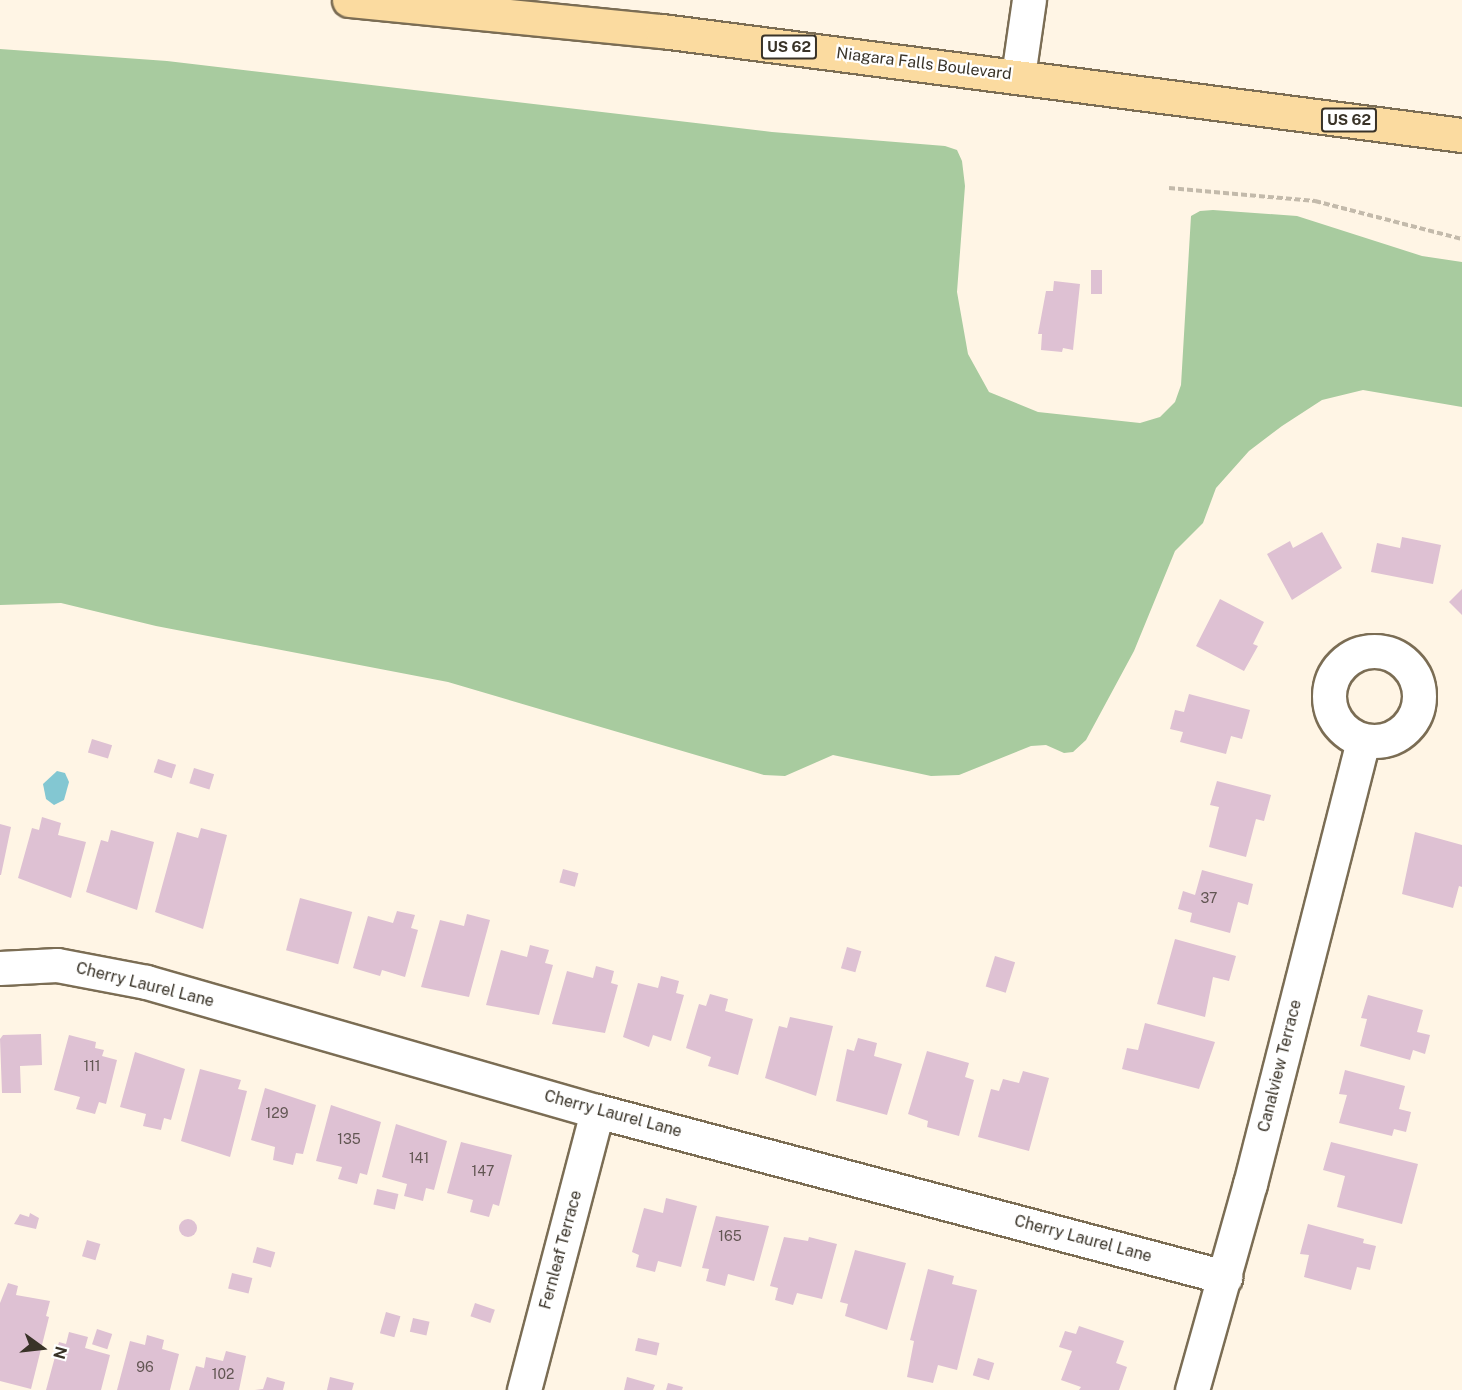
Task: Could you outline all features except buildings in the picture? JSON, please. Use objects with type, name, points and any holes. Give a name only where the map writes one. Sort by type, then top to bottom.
[{"type":"main road","name":"Niagara Falls Boulevard","points":[[349,0],[662,31],[1462,135]]},
{"type":"street","points":[[1017,76],[1029,0]]},
{"type":"street","name":"Canalview Terrace","points":[[1192,1390],[1225,1277],[1363,740]]},
{"type":"street","name":"Cherry Laurel Lane","points":[[0,968],[57,965],[110,973],[597,1111],[1225,1277]]},
{"type":"street","name":"Fernleaf Terrace","points":[[524,1390],[597,1111]]},
{"type":"path","points":[[1169,188],[1315,201],[1462,238]]},
{"type":"green space","points":[[0,49],[167,61],[772,132],[945,146],[957,150],[962,161],[965,186],[957,292],[968,354],[989,392],[1038,412],[1140,423],[1160,417],[1175,402],[1181,385],[1191,216],[1200,211],[1213,210],[1297,216],[1422,256],[1462,262],[1462,407],[1363,390],[1322,400],[1282,426],[1249,451],[1216,488],[1203,523],[1175,551],[1134,651],[1086,740],[1073,752],[1064,753],[1046,745],[1031,746],[959,775],[931,776],[833,755],[785,776],[764,775],[448,682],[156,626],[61,603],[0,605]]},
{"type":"water","points":[[57,771],[65,773],[69,782],[64,800],[54,805],[46,799],[43,784]]}]
